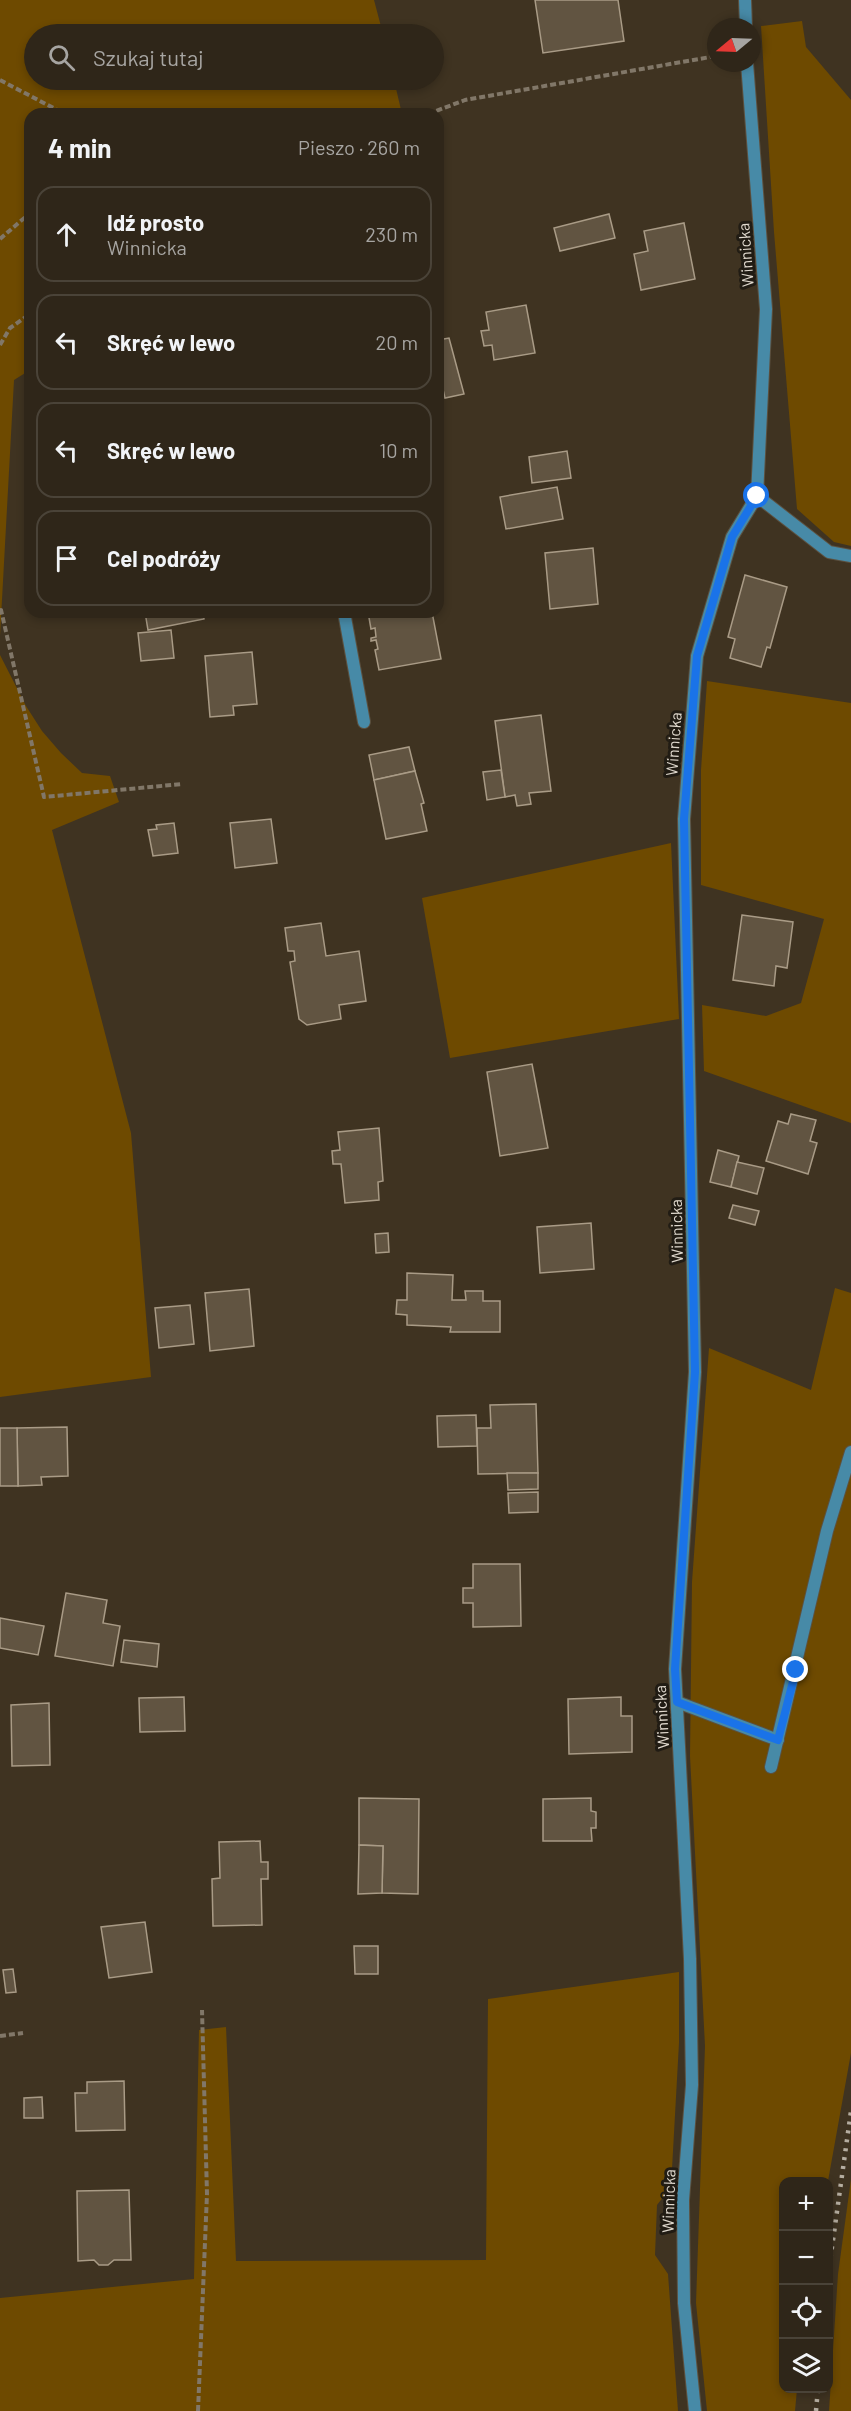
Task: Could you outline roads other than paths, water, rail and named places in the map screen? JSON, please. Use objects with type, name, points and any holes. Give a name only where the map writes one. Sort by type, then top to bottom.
[{"type":"street","points":[[746,0],[746,18]]},
{"type":"street","name":"Winnicka","points":[[695,2411],[684,2303],[683,2200],[692,2085],[690,1959],[675,1669],[695,1372],[684,819],[697,656],[732,537],[757,496],[766,309],[748,72]]},
{"type":"street","points":[[757,496],[828,552],[851,556]]},
{"type":"street","points":[[345,618],[364,722]]},
{"type":"street","points":[[771,1767],[828,1531],[851,1452]]},
{"type":"street","points":[[677,1702],[778,1740]]},
{"type":"railway","points":[[833,2240],[851,2111]]},
{"type":"railway","points":[[816,2411],[818,2393]]}]
